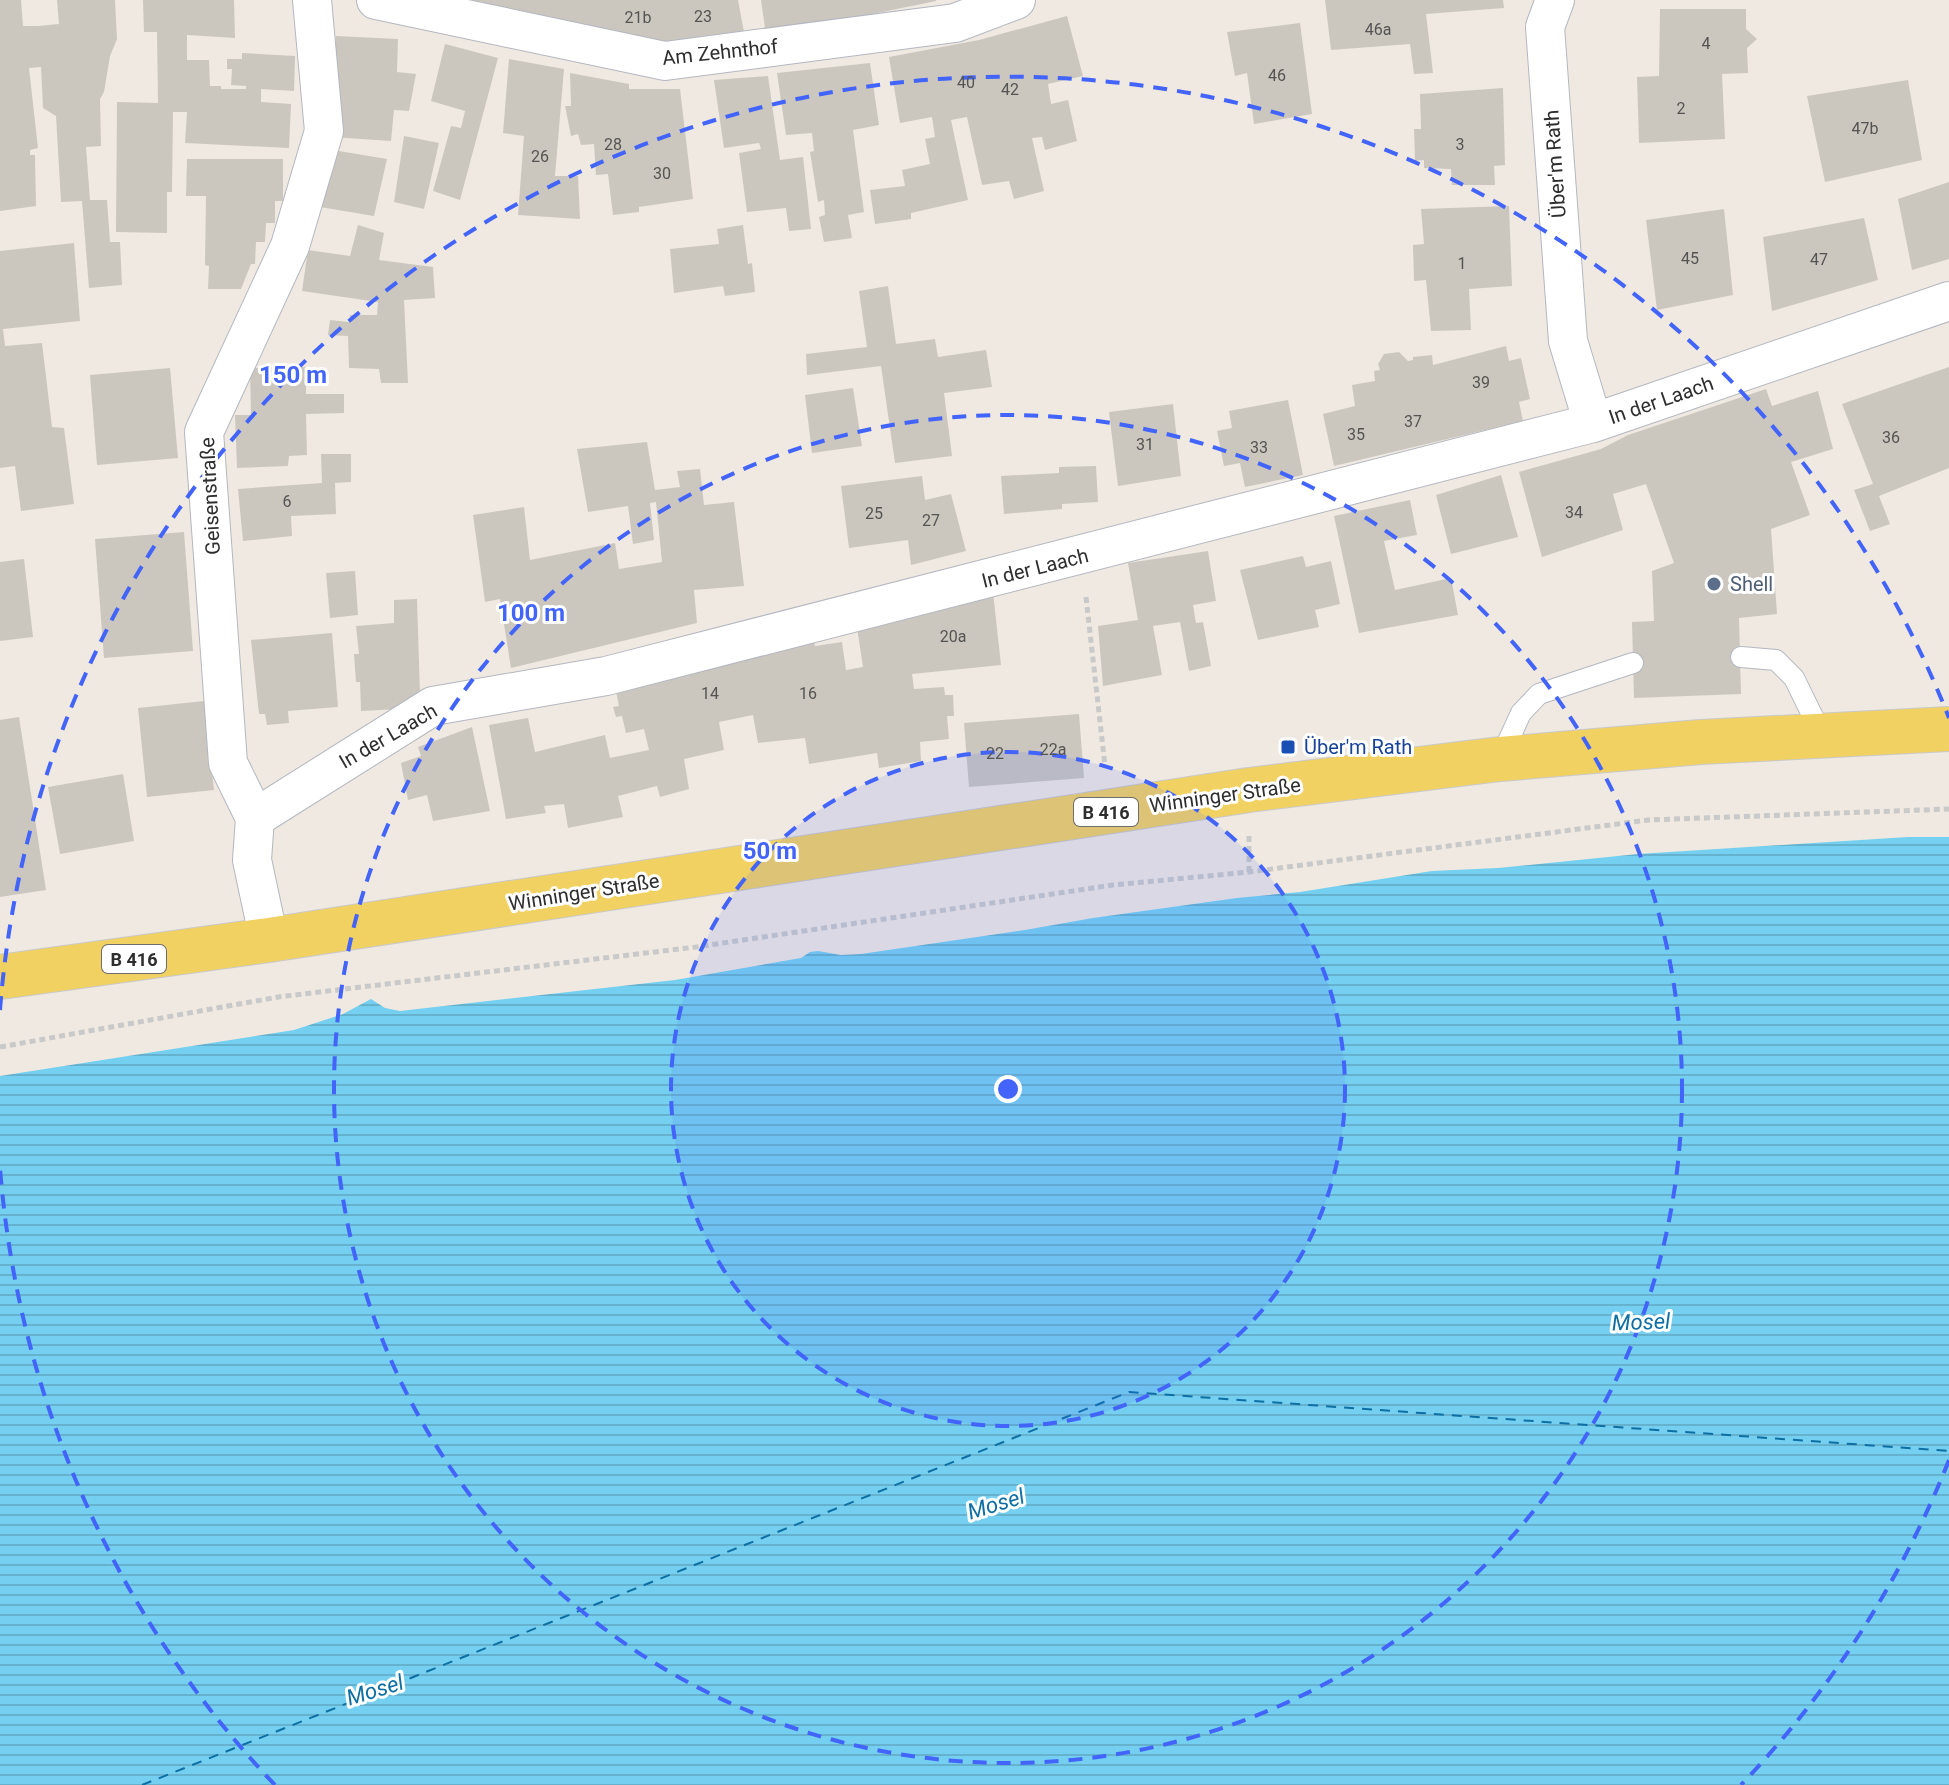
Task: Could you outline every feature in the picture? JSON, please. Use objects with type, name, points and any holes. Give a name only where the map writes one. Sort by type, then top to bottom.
[{"type":"main road","name":"Winninger Straße","points":[[269,940],[1249,790],[1500,759],[1701,742],[1949,729]]},
{"type":"main road","name":"B 416","points":[[0,977],[269,940]]},
{"type":"street","name":"Geisenstraße","points":[[255,818],[228,763],[204,432],[290,246],[324,131],[312,0]]},
{"type":"street","name":"Am Zehnthof","points":[[397,2],[665,61],[955,23],[1016,0]]},
{"type":"street","name":"Über'm Rath","points":[[1555,0],[1545,27],[1568,341],[1593,423]]},
{"type":"street","name":"In der Laach","points":[[255,818],[433,706],[606,676],[1593,423],[1949,301]]},
{"type":"street","points":[[255,818],[252,860],[269,940]]},
{"type":"lane","points":[[1741,657],[1776,660],[1794,678],[1822,735]]},
{"type":"lane","points":[[1500,759],[1521,713],[1539,694],[1633,663]]},
{"type":"path","points":[[1082,556],[1106,776]]},
{"type":"path","points":[[0,1047],[278,997],[696,947],[1113,885],[1249,872],[1648,820],[1949,809]]},
{"type":"water","name":"Mosel","points":[[1908,837],[1949,837],[1949,1785],[0,1785],[0,1076],[294,1030],[343,1014],[371,999],[385,1008],[400,1011],[675,980],[801,958],[810,952],[861,954],[1432,871]]},
{"type":"building","points":[[0,0],[21,0],[23,26],[38,26],[59,24],[57,0],[115,0],[117,39],[100,99],[101,146],[86,147],[90,200],[107,200],[110,242],[120,242],[122,285],[89,288],[82,201],[61,202],[56,116],[43,108],[41,67],[29,68],[38,148],[30,150],[30,155],[35,155],[36,206],[0,211]]},
{"type":"building","points":[[143,0],[234,0],[235,38],[187,35],[187,60],[209,60],[210,86],[246,89],[246,86],[231,85],[232,69],[227,69],[227,59],[242,59],[242,53],[295,56],[294,91],[261,89],[261,102],[291,104],[289,148],[185,143],[187,112],[173,112],[172,192],[167,192],[167,233],[116,232],[117,102],[158,103],[157,32],[144,32]]},
{"type":"building","points":[[456,0],[738,0],[744,32],[665,43]]},
{"type":"building","points":[[761,0],[936,1],[814,26],[765,28]]},
{"type":"building","points":[[1325,0],[1503,0],[1504,8],[1426,14],[1433,73],[1414,74],[1410,44],[1331,50]]},
{"type":"building","points":[[1660,9],[1746,9],[1746,29],[1757,39],[1747,48],[1748,73],[1722,74],[1725,139],[1639,143],[1637,77],[1659,76]]},
{"type":"building","points":[[1067,16],[1083,76],[1048,84],[1051,104],[1068,100],[1077,141],[1045,150],[1042,137],[1032,138],[1044,191],[1014,199],[1009,181],[982,185],[967,117],[951,120],[968,200],[911,213],[911,219],[875,224],[870,190],[905,186],[902,170],[930,164],[925,139],[935,137],[932,117],[900,123],[889,57],[979,40]]},
{"type":"building","points":[[1300,23],[1312,114],[1254,124],[1247,73],[1235,76],[1227,32]]},
{"type":"building","points":[[336,36],[398,39],[397,72],[416,74],[409,111],[394,110],[391,141],[331,137]]},
{"type":"building","points":[[445,44],[498,58],[460,200],[433,191],[451,126],[461,128],[465,111],[431,101]]},
{"type":"building","points":[[509,59],[564,69],[555,176],[578,176],[580,219],[518,215],[524,136],[503,133]]},
{"type":"building","points":[[870,63],[879,125],[853,130],[864,212],[848,215],[852,238],[824,242],[819,217],[825,215],[824,200],[818,202],[810,152],[814,151],[812,133],[786,135],[777,73]]},
{"type":"building","points":[[570,73],[629,84],[629,89],[680,89],[693,199],[639,207],[639,212],[613,215],[608,174],[596,175],[594,144],[581,145],[578,134],[571,136],[565,106],[571,106]]},
{"type":"building","points":[[768,76],[780,160],[803,157],[811,229],[789,231],[786,208],[747,212],[739,153],[761,149],[759,143],[724,148],[714,80]]},
{"type":"building","points":[[1908,80],[1922,160],[1825,182],[1807,96]]},
{"type":"building","points":[[1503,88],[1505,165],[1494,166],[1495,185],[1452,185],[1451,169],[1424,168],[1424,160],[1415,161],[1414,129],[1421,129],[1420,94]]},
{"type":"building","points":[[404,136],[439,143],[424,209],[394,202]]},
{"type":"building","points":[[333,150],[387,159],[374,216],[320,207]]},
{"type":"building","points":[[187,159],[283,159],[283,201],[275,201],[275,223],[266,223],[265,242],[256,242],[255,264],[251,264],[241,289],[208,289],[209,266],[205,265],[206,196],[186,196]]},
{"type":"building","points":[[1949,182],[1949,259],[1912,270],[1898,199]]},
{"type":"building","points":[[1509,206],[1512,286],[1469,289],[1471,330],[1431,331],[1426,280],[1414,281],[1413,245],[1424,244],[1421,209]]},
{"type":"building","points":[[1724,209],[1733,295],[1657,310],[1646,220]]},
{"type":"building","points":[[1864,218],[1878,280],[1772,311],[1763,237]]},
{"type":"building","points":[[358,225],[384,233],[379,260],[433,267],[435,298],[404,300],[408,383],[381,383],[379,369],[349,368],[348,336],[328,335],[330,320],[349,322],[350,315],[377,315],[378,302],[302,291],[308,250],[350,256]]},
{"type":"building","points":[[743,225],[755,292],[725,296],[723,286],[674,293],[670,249],[719,244],[717,229]]},
{"type":"building","points":[[74,243],[80,321],[3,329],[5,346],[42,343],[52,427],[64,428],[74,504],[21,511],[15,466],[0,468],[0,251]]},
{"type":"building","points":[[888,286],[896,344],[935,339],[938,357],[986,350],[992,387],[944,393],[952,456],[895,463],[881,366],[807,375],[806,354],[867,347],[859,291]]},
{"type":"building","points":[[1506,346],[1509,361],[1521,358],[1530,399],[1519,402],[1523,421],[1334,466],[1323,414],[1355,406],[1352,385],[1375,381],[1374,371],[1380,370],[1378,364],[1384,354],[1399,352],[1408,361],[1413,357],[1432,355],[1433,365]]},
{"type":"building","points":[[306,367],[306,394],[344,394],[344,413],[306,414],[307,455],[289,456],[288,466],[237,468],[235,415],[251,415],[250,368]]},
{"type":"building","points":[[1949,367],[1949,468],[1879,496],[1890,524],[1870,531],[1854,490],[1873,484],[1842,404]]},
{"type":"building","points":[[170,368],[178,458],[97,465],[90,375]]},
{"type":"building","points":[[853,388],[862,446],[812,453],[805,395]]},
{"type":"building","points":[[1766,389],[1772,406],[1818,391],[1833,449],[1791,462],[1810,515],[1771,529],[1777,614],[1739,618],[1741,694],[1634,698],[1632,622],[1654,621],[1652,571],[1674,563],[1646,484],[1613,494],[1623,530],[1542,557],[1519,472],[1601,449],[1628,435]]},
{"type":"building","points":[[1288,400],[1303,475],[1245,487],[1240,463],[1224,466],[1217,431],[1232,428],[1229,411]]},
{"type":"building","points":[[1173,404],[1181,476],[1118,486],[1109,412]]},
{"type":"building","points":[[647,442],[655,490],[680,487],[677,471],[700,469],[704,505],[734,502],[744,586],[694,590],[697,623],[511,668],[500,599],[485,602],[473,515],[524,507],[530,560],[615,543],[619,569],[662,562],[656,502],[650,503],[654,540],[633,544],[628,506],[588,512],[577,449]]},
{"type":"building","points":[[321,454],[351,454],[351,482],[335,483],[336,514],[291,516],[292,536],[243,541],[238,489],[322,483]]},
{"type":"building","points":[[1096,466],[1098,502],[1062,504],[1062,509],[1004,514],[1001,476],[1059,473],[1059,467]]},
{"type":"building","points":[[1501,475],[1518,537],[1451,554],[1436,495]]},
{"type":"building","points":[[922,476],[925,500],[951,494],[966,551],[911,565],[908,540],[849,548],[841,486]]},
{"type":"building","points":[[1410,500],[1417,535],[1384,541],[1395,590],[1451,578],[1458,615],[1359,633],[1334,516]]},
{"type":"building","points":[[184,532],[193,651],[104,658],[95,539]]},
{"type":"building","points":[[1208,551],[1216,601],[1193,605],[1196,623],[1203,622],[1211,666],[1189,671],[1180,622],[1153,626],[1162,675],[1103,686],[1098,626],[1138,620],[1128,563]]},
{"type":"building","points":[[1303,556],[1306,567],[1331,561],[1340,604],[1315,610],[1319,627],[1258,640],[1240,570]]},
{"type":"building","points":[[24,559],[33,637],[0,641],[0,562]]},
{"type":"building","points":[[355,571],[358,615],[330,618],[326,573]]},
{"type":"building","points":[[993,592],[1001,665],[912,674],[914,689],[944,687],[945,695],[953,695],[954,716],[947,716],[949,739],[920,742],[921,761],[879,768],[877,753],[809,764],[805,738],[758,743],[753,715],[719,722],[724,750],[684,759],[689,789],[660,797],[657,786],[618,796],[623,817],[568,828],[564,804],[544,806],[546,813],[506,819],[489,725],[528,718],[535,752],[605,735],[610,758],[649,750],[644,729],[626,733],[622,716],[616,717],[613,707],[619,706],[615,686],[741,656],[785,650],[784,643],[813,639],[815,646],[842,642],[846,670],[863,667],[856,621]]},
{"type":"building","points":[[417,599],[420,694],[400,709],[361,711],[360,682],[356,682],[354,654],[359,654],[356,626],[394,623],[394,600]]},
{"type":"building","points":[[332,633],[338,707],[288,711],[289,723],[267,725],[265,714],[259,714],[251,640]]},
{"type":"building","points":[[204,701],[214,790],[147,797],[138,708]]},
{"type":"building","points":[[1079,714],[1084,778],[969,787],[964,723]]},
{"type":"building","points":[[19,717],[46,890],[0,897],[0,720]]},
{"type":"building","points":[[472,727],[490,811],[433,821],[427,795],[408,800],[401,763],[421,756],[418,747]]},
{"type":"building","points":[[123,774],[134,841],[60,854],[48,787]]},
{"type":"ferry route","points":[[142,1785],[1129,1392],[1949,1451]]},
{"type":"place","name":"Shell","points":[[1714,584]]},
{"type":"place","name":"Über'm Rath","points":[[1288,747]]}]
